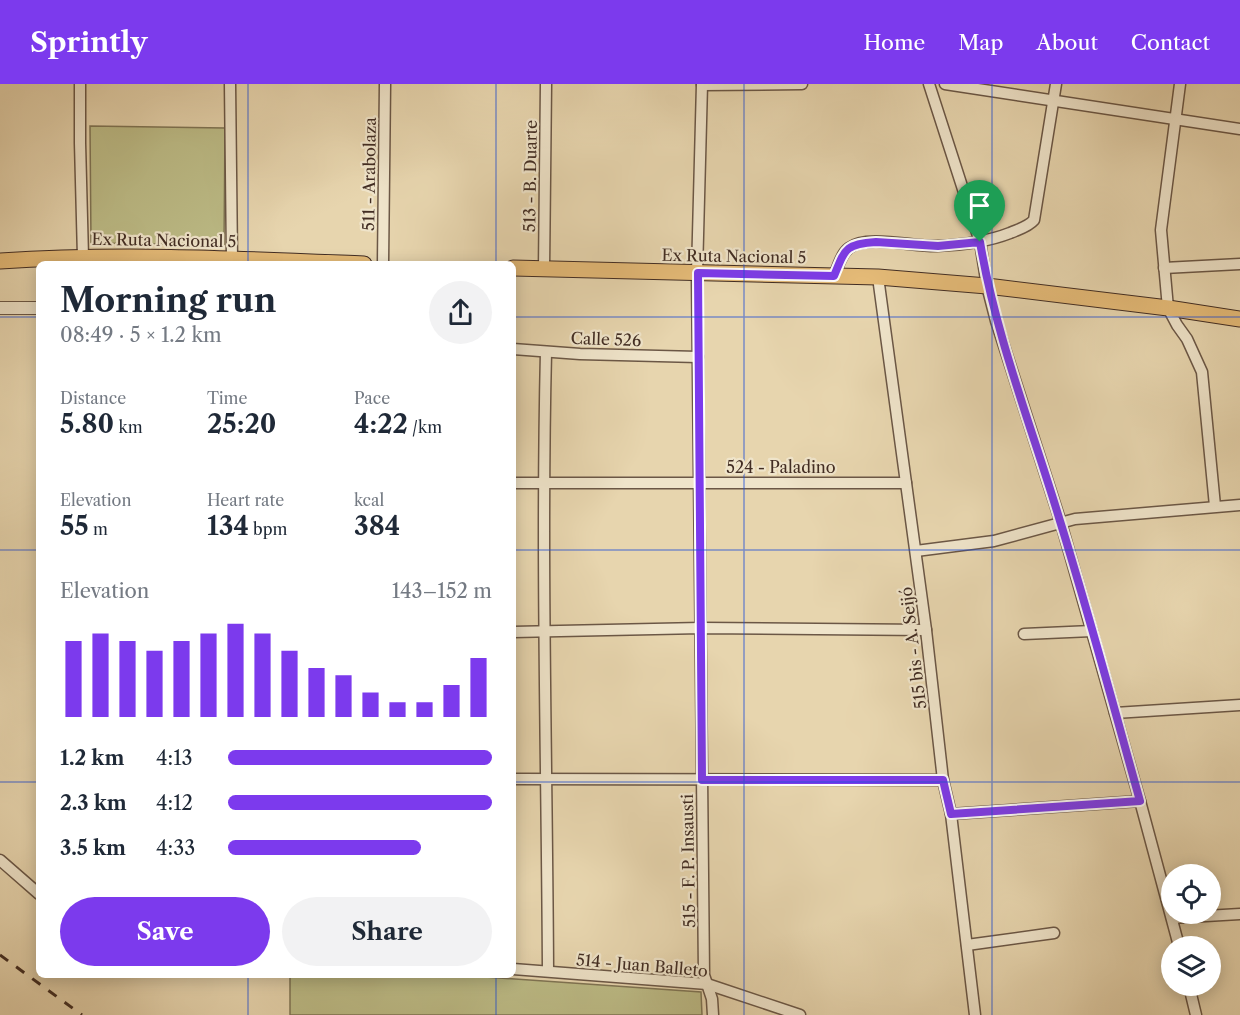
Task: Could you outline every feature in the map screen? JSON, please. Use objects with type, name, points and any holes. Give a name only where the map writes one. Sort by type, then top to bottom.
[{"type":"main road","name":"Ex Ruta Nacional 5","points":[[0,261],[90,259],[285,261]]},
{"type":"main road","name":"Ex Ruta Nacional 5","points":[[516,268],[878,277],[987,286],[1240,319]]},
{"type":"street","points":[[80,84],[80,143],[90,259]]},
{"type":"street","points":[[230,84],[232,259]]},
{"type":"street","name":"511 - Arabolaza","points":[[383,261],[385,84]]},
{"type":"street","name":"513 - B. Duarte","points":[[544,269],[546,84]]},
{"type":"street","points":[[702,85],[801,84]]},
{"type":"street","points":[[929,84],[980,242],[987,286],[1061,523],[1161,878]]},
{"type":"street","points":[[945,84],[1240,129]]},
{"type":"street","points":[[834,276],[842,256],[857,243],[938,246],[980,242],[1030,225],[1034,220],[1056,84]]},
{"type":"street","points":[[1180,84],[1161,230],[1164,268],[1168,308],[1187,339],[1202,372],[1215,506]]},
{"type":"street","name":"515 - F. P. Insausti","points":[[702,85],[698,357],[704,975],[712,999],[713,1015]]},
{"type":"street","points":[[1164,268],[1240,264]]},
{"type":"street","name":"515 bis - A. Seijó","points":[[878,277],[916,551],[943,780],[951,814],[975,1015]]},
{"type":"street","points":[[0,308],[36,308]]},
{"type":"street","name":"Calle 526","points":[[516,349],[698,357]]},
{"type":"street","points":[[546,352],[543,483],[548,971]]},
{"type":"street","name":"524 - Paladino","points":[[516,483],[906,483]]},
{"type":"street","points":[[916,551],[994,541],[1075,519],[1240,505]]},
{"type":"street","points":[[516,632],[701,628],[926,630]]},
{"type":"street","points":[[1024,634],[1092,630]]},
{"type":"street","points":[[1115,713],[1240,705]]},
{"type":"street","points":[[516,779],[943,780]]},
{"type":"street","points":[[951,814],[1140,801]]},
{"type":"street","points":[[0,860],[36,891]]},
{"type":"street","points":[[1221,915],[1240,914]]},
{"type":"street","points":[[967,945],[1054,933]]},
{"type":"street","name":"514 - Juan Balleto","points":[[516,969],[707,984],[800,1015]]},
{"type":"street","points":[[1191,996],[1196,1015]]},
{"type":"shaded area","points":[[90,126],[225,128],[224,245],[91,243]]},
{"type":"shaded area","points":[[290,978],[499,978],[701,992],[702,1015],[290,1015]]},
{"type":"railway","points":[[0,955],[82,1015]]},
{"type":"route","points":[[980,242],[987,286],[996,321],[1061,523],[1140,801],[951,814],[943,780],[702,780],[698,273],[834,276],[842,256],[857,243],[938,246],[980,242]]}]
